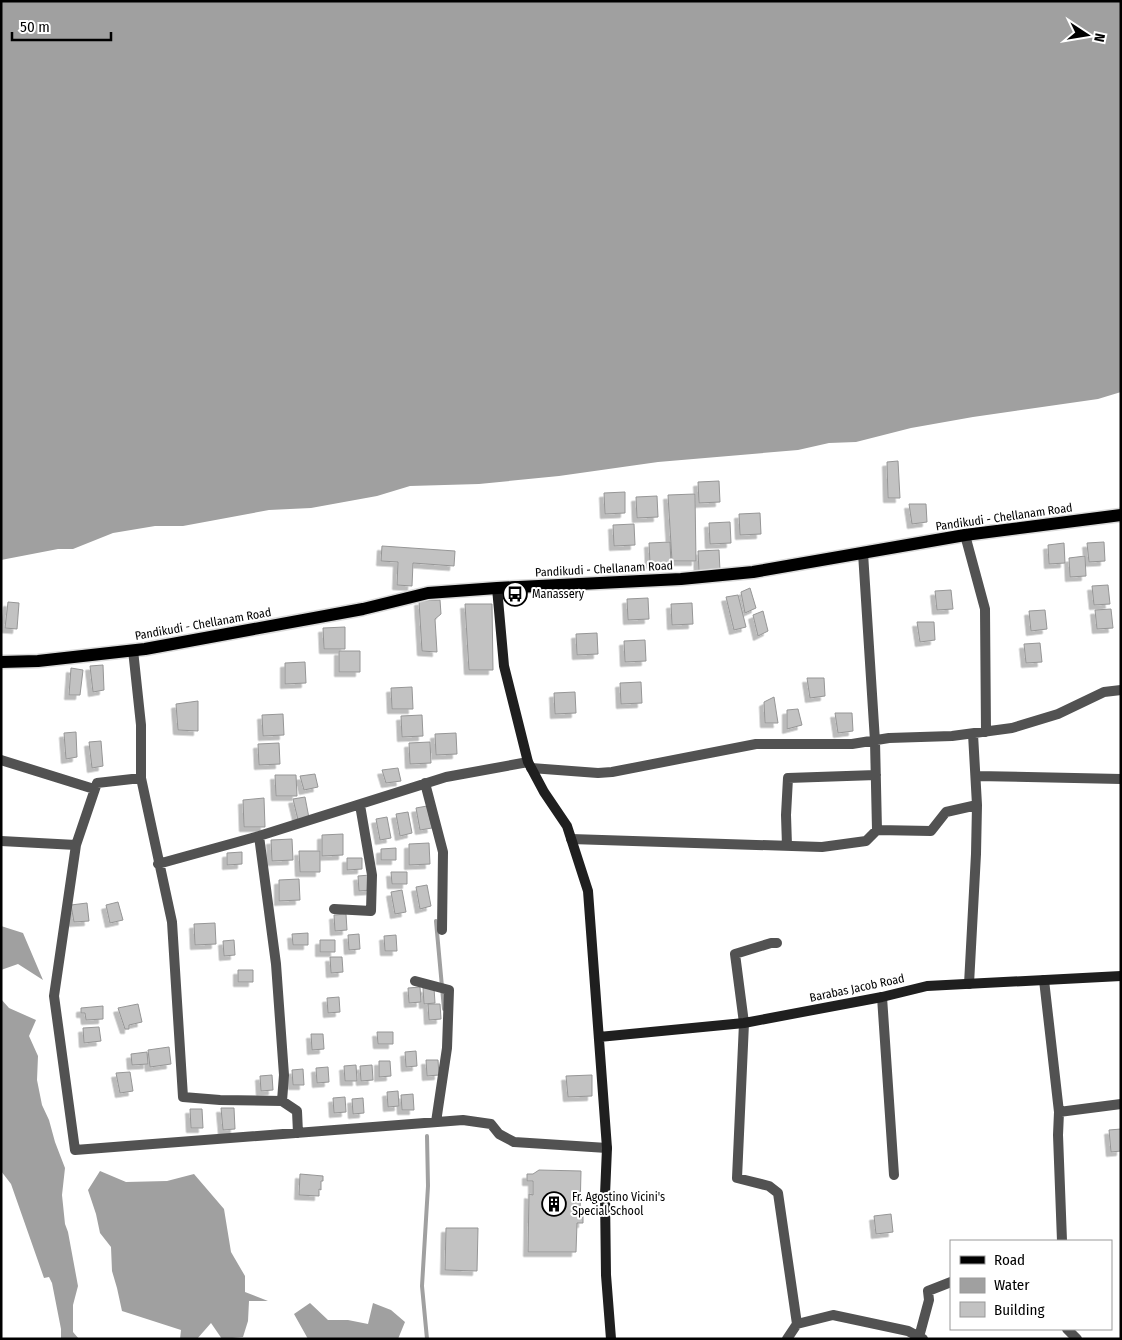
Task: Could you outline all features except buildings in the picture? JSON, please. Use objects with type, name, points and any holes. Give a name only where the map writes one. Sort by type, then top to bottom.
[{"type":"main road","name":"Pandikudi - Chellanam Road","points":[[1,662],[38,661],[133,650],[362,609],[428,593],[681,579],[753,572],[965,535],[1121,515]]},
{"type":"main road","points":[[497,588],[504,666],[530,765],[544,792],[567,826],[588,891],[607,1148],[605,1195],[606,1275],[611,1339]]},
{"type":"main road","name":"Barabas Jacob Road","points":[[599,1037],[744,1023],[882,997],[927,986],[1121,976]]},
{"type":"street","points":[[965,535],[985,609],[986,732]]},
{"type":"street","points":[[571,839],[822,847],[866,841],[877,830],[875,741],[863,554]]},
{"type":"street","points":[[133,650],[141,725],[141,778],[172,922],[183,1097],[220,1100],[282,1101],[297,1111],[298,1133]]},
{"type":"street","points":[[158,864],[259,836],[446,777],[530,765],[598,773],[612,772],[756,744],[852,744],[889,738],[973,734],[1012,728],[1049,717],[1104,692],[1121,690]]},
{"type":"street","points":[[969,984],[977,805],[973,734]]},
{"type":"street","points":[[1,760],[94,789]]},
{"type":"street","points":[[787,846],[788,778],[876,775]]},
{"type":"street","points":[[976,776],[1121,779]]},
{"type":"street","points":[[141,778],[97,783],[76,845],[54,996],[75,1150],[463,1120],[490,1124],[499,1134],[514,1142],[607,1148]]},
{"type":"street","points":[[425,783],[442,852],[442,930]]},
{"type":"street","points":[[334,909],[371,911],[372,875],[360,805]]},
{"type":"street","points":[[877,830],[931,831],[946,812],[977,805]]},
{"type":"street","points":[[259,836],[276,964],[284,1075],[282,1101]]},
{"type":"street","points":[[1,841],[76,845]]},
{"type":"street","points":[[777,943],[734,954],[744,1023],[738,1178],[769,1186],[778,1193],[797,1324],[787,1339]]},
{"type":"street","points":[[1044,980],[1059,1112],[1058,1135],[1062,1240]]},
{"type":"street","points":[[415,982],[449,990],[447,1048],[436,1122]]},
{"type":"street","points":[[882,997],[894,1175]]},
{"type":"street","points":[[1059,1112],[1121,1104]]},
{"type":"street","points":[[797,1324],[833,1315],[908,1331],[921,1338],[929,1300],[928,1291],[950,1282]]},
{"type":"street","points":[[1068,1330],[1077,1339]]},
{"type":"water","points":[[1,1],[1121,1],[1121,392],[1098,399],[973,417],[911,428],[856,442],[829,443],[798,450],[658,462],[559,476],[479,484],[410,486],[377,496],[311,508],[269,510],[183,526],[155,526],[113,533],[73,549],[58,549],[1,560]]},
{"type":"water","points":[[1,926],[23,933],[43,980],[18,964],[1,970]]},
{"type":"water","points":[[1,999],[9,1008],[36,1020],[29,1036],[38,1056],[37,1080],[42,1105],[65,1168],[62,1195],[65,1224],[78,1286],[73,1305],[73,1332],[79,1339],[61,1339],[61,1329],[52,1283],[49,1277],[44,1278],[11,1184],[1,1171]]},
{"type":"water","points":[[100,1171],[126,1182],[167,1181],[194,1174],[224,1209],[231,1252],[245,1276],[245,1292],[268,1301],[249,1301],[248,1321],[243,1337],[222,1339],[211,1323],[197,1339],[180,1339],[181,1330],[122,1311],[112,1271],[111,1247],[100,1233],[88,1190]]},
{"type":"water","points":[[310,1303],[328,1320],[348,1320],[368,1324],[373,1303],[391,1310],[405,1322],[398,1339],[308,1339],[294,1314]]},
{"type":"waterway","points":[[436,921],[444,1009]]},
{"type":"waterway","points":[[427,1136],[428,1186],[422,1286],[427,1339]]},
{"type":"place","name":"Manassery","points":[[515,594]]},
{"type":"place","name":"Fr. Agostino Vicini's Special School","points":[[554,1204]]}]
